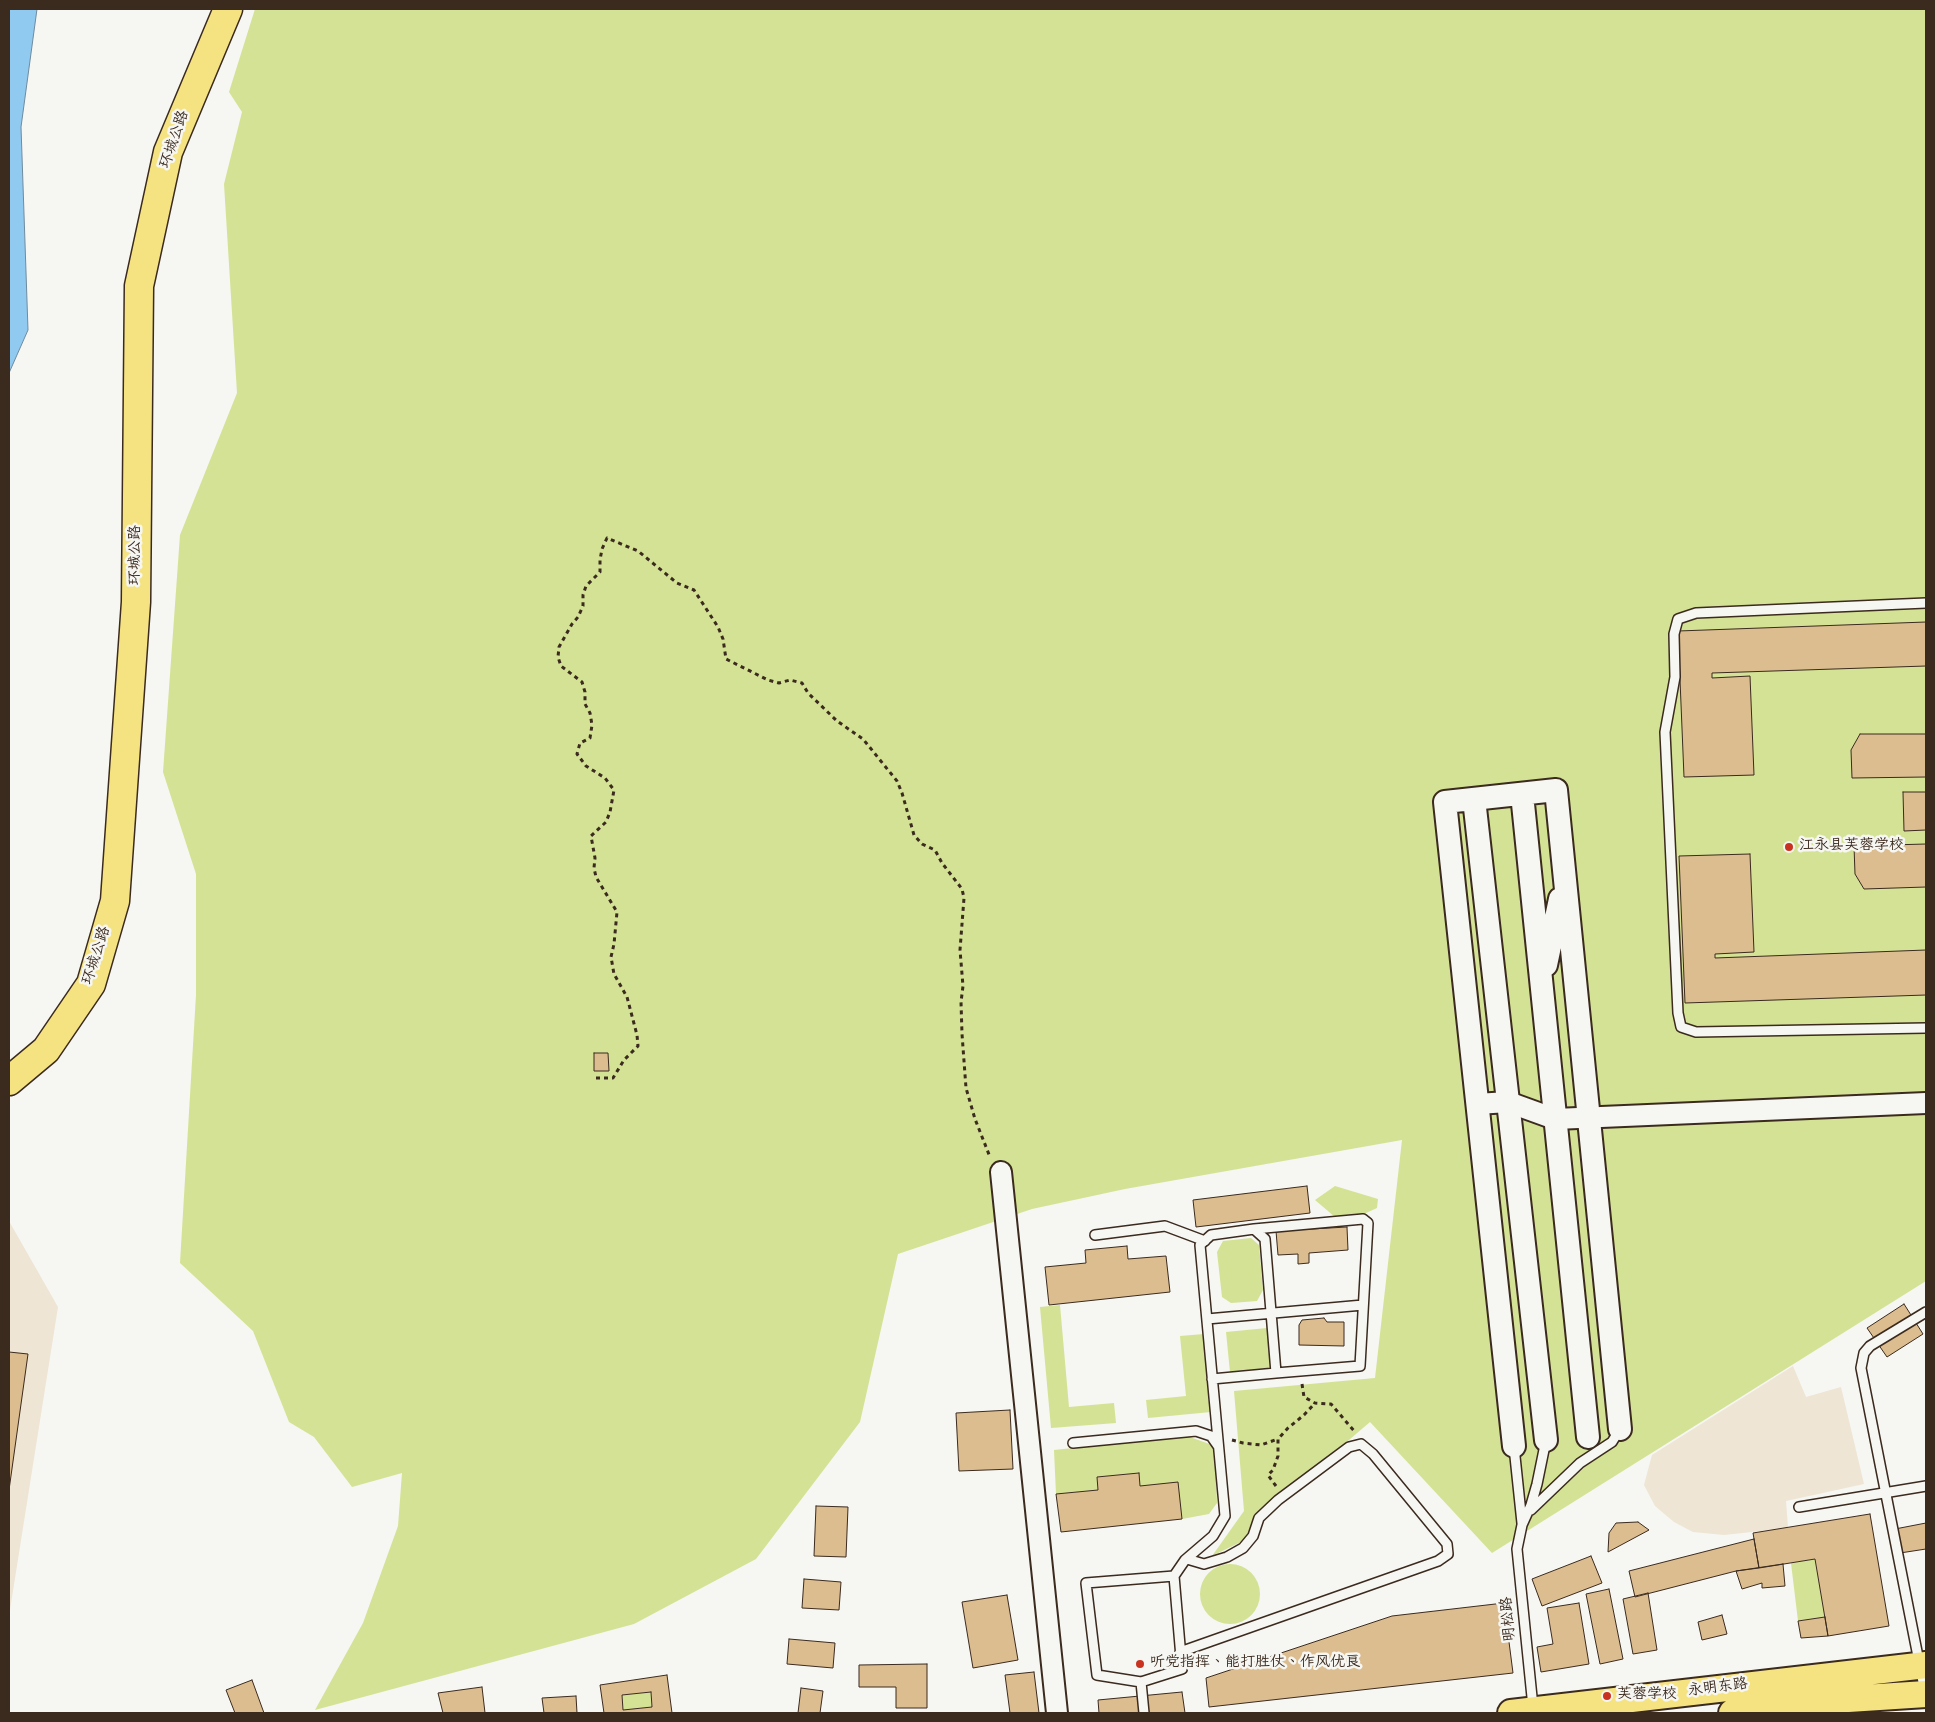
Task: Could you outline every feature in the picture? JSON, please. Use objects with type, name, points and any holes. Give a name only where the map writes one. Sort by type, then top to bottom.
[{"type":"highway","name":"环城公路","points":[[9,1081],[46,1050],[91,984],[115,900],[136,602],[139,286],[168,152],[228,9]]},
{"type":"main road","points":[[1514,1446],[1445,802],[1556,790],[1620,1429]]},
{"type":"main road","points":[[1522,794],[1588,1437]]},
{"type":"main road","points":[[1474,799],[1546,1440]]},
{"type":"main road","points":[[1458,922],[1474,860],[1477,823]]},
{"type":"main road","points":[[1542,991],[1547,954],[1554,929],[1564,872]]},
{"type":"main road","points":[[1581,1370],[1612,1346]]},
{"type":"main road","name":"永明东路","points":[[1522,1712],[1923,1666]]},
{"type":"main road","name":"永明东路","points":[[1732,1713],[1848,1699],[1926,1694]]},
{"type":"street","points":[[1477,1104],[1508,1102],[1555,1119],[1926,1103]]},
{"type":"street","points":[[1001,1172],[1057,1713]]},
{"type":"lane","points":[[1926,603],[1696,613],[1678,619],[1674,634],[1675,677],[1665,732],[1678,1013],[1681,1027],[1696,1032],[1926,1028]]},
{"type":"lane","points":[[1174,1576],[1086,1583],[1097,1675],[1142,1682],[1182,1669],[1174,1576],[1187,1559],[1214,1536],[1224,1516],[1200,1245],[1211,1235],[1363,1219],[1368,1224],[1360,1366],[1212,1379]]},
{"type":"lane","points":[[1094,1235],[1165,1226],[1204,1241]]},
{"type":"lane","points":[[1254,1229],[1265,1240],[1276,1373]]},
{"type":"lane","points":[[1207,1319],[1363,1305]]},
{"type":"lane","points":[[1926,1312],[1870,1346],[1864,1353],[1862,1368],[1923,1666],[1926,1694]]},
{"type":"lane","name":"明松路","points":[[1524,1521],[1539,1501],[1574,1468],[1612,1442],[1620,1429]]},
{"type":"lane","points":[[1073,1443],[1196,1431],[1211,1436],[1218,1446]]},
{"type":"lane","name":"明松路","points":[[1574,1468],[1585,1452],[1588,1437]]},
{"type":"lane","name":"明松路","points":[[1522,1712],[1517,1549],[1524,1521],[1537,1484],[1546,1440]]},
{"type":"lane","points":[[1180,1652],[1438,1561],[1448,1554],[1447,1544],[1373,1454],[1361,1444],[1349,1447],[1259,1518],[1254,1536],[1242,1548],[1227,1557],[1204,1564],[1187,1559]]},
{"type":"lane","name":"明松路","points":[[1514,1446],[1524,1521]]},
{"type":"lane","points":[[1799,1507],[1926,1486]]},
{"type":"lane","points":[[1142,1682],[1144,1713]]},
{"type":"path","points":[[596,1078],[613,1078],[624,1060],[638,1046],[627,997],[614,974],[610,957],[614,944],[617,912],[596,877],[594,868],[595,858],[590,836],[606,822],[614,790],[605,778],[586,766],[577,754],[580,743],[590,738],[592,725],[590,713],[585,704],[585,692],[582,682],[561,666],[558,656],[559,647],[578,617],[586,586],[600,572],[602,549],[607,538],[638,551],[676,583],[694,590],[718,627],[723,639],[726,659],[768,680],[779,683],[790,680],[802,683],[808,693],[837,721],[863,739],[896,782],[902,793],[914,835],[922,844],[935,850],[942,863],[962,889],[964,898],[960,950],[963,986],[962,1034],[966,1088],[975,1119],[991,1158],[1001,1172]]},
{"type":"path","points":[[1300,1371],[1304,1397],[1315,1403],[1331,1404],[1361,1438],[1361,1444]]},
{"type":"path","points":[[1217,1435],[1242,1443],[1261,1444],[1278,1440],[1315,1403]]},
{"type":"path","points":[[1278,1440],[1278,1456],[1273,1470],[1268,1475],[1286,1495]]},
{"type":"shaded area","points":[[9,1221],[58,1307],[9,1616]]},
{"type":"shaded area","points":[[1793,1366],[1806,1397],[1841,1387],[1864,1484],[1786,1501],[1788,1528],[1724,1535],[1693,1532],[1674,1522],[1655,1506],[1644,1485],[1652,1455]]},
{"type":"green space","points":[[255,9],[1926,9],[1926,1281],[1492,1553],[1370,1422],[1259,1517],[1253,1536],[1212,1556],[1244,1511],[1234,1391],[1375,1378],[1402,1140],[1125,1189],[1032,1209],[898,1254],[860,1422],[756,1559],[634,1624],[315,1710],[363,1623],[398,1526],[402,1473],[352,1487],[314,1437],[289,1422],[253,1331],[180,1263],[196,995],[196,874],[163,772],[180,535],[237,393],[224,184],[242,112],[229,92]]},
{"type":"green space","points":[[1335,1186],[1378,1199],[1377,1208],[1355,1218],[1335,1217],[1315,1200]]},
{"type":"green space","points":[[1251,1238],[1259,1245],[1263,1290],[1257,1301],[1231,1303],[1222,1297],[1217,1252],[1223,1241]]},
{"type":"green space","points":[[1060,1305],[1069,1407],[1114,1403],[1116,1423],[1051,1428],[1040,1307]]},
{"type":"green space","points":[[1267,1328],[1271,1368],[1230,1372],[1226,1332]]},
{"type":"green space","points":[[1204,1334],[1211,1412],[1148,1418],[1146,1400],[1186,1396],[1180,1336]]},
{"type":"green space","points":[[1187,1436],[1215,1446],[1217,1503],[1209,1514],[1182,1519],[1140,1486],[1138,1473],[1097,1477],[1098,1490],[1056,1494],[1054,1450]]},
{"type":"green space","points":[[1815,1559],[1825,1617],[1798,1621],[1791,1563]]},
{"type":"green space","points":[[1230,1564],[1242,1566],[1255,1577],[1260,1594],[1258,1606],[1247,1619],[1230,1624],[1218,1622],[1205,1611],[1200,1594],[1202,1582],[1213,1569]]},
{"type":"green space","points":[[651,1692],[652,1707],[623,1710],[622,1695]]},
{"type":"water","points":[[9,9],[37,9],[21,127],[28,330],[9,373]]},
{"type":"building","points":[[1926,622],[1926,666],[1712,673],[1712,678],[1750,676],[1754,775],[1684,777],[1678,631]]},
{"type":"building","points":[[1860,734],[1926,734],[1926,777],[1852,778],[1851,750]]},
{"type":"building","points":[[1903,792],[1926,792],[1926,830],[1904,831]]},
{"type":"building","points":[[1926,844],[1926,887],[1864,889],[1855,874],[1854,846]]},
{"type":"building","points":[[1750,854],[1754,952],[1715,954],[1715,958],[1926,950],[1926,995],[1685,1003],[1679,856]]},
{"type":"building","points":[[594,1053],[608,1053],[609,1071],[594,1071]]},
{"type":"building","points":[[1307,1186],[1310,1213],[1196,1227],[1193,1200]]},
{"type":"building","points":[[1347,1227],[1348,1250],[1309,1253],[1309,1263],[1298,1264],[1298,1254],[1278,1255],[1276,1231]]},
{"type":"building","points":[[1127,1246],[1128,1259],[1166,1256],[1170,1292],[1049,1305],[1045,1267],[1086,1263],[1085,1250]]},
{"type":"building","points":[[1904,1304],[1923,1334],[1887,1357],[1867,1328]]},
{"type":"building","points":[[1324,1318],[1327,1322],[1344,1322],[1344,1346],[1299,1345],[1299,1325],[1302,1320]]},
{"type":"building","points":[[9,1352],[28,1354],[9,1490]]},
{"type":"building","points":[[1010,1410],[1013,1469],[959,1471],[956,1413]]},
{"type":"building","points":[[1139,1473],[1140,1486],[1178,1482],[1182,1519],[1061,1532],[1056,1494],[1098,1490],[1097,1477]]},
{"type":"building","points":[[816,1506],[848,1507],[846,1557],[814,1556]]},
{"type":"building","points":[[1870,1514],[1889,1626],[1828,1636],[1815,1559],[1759,1568],[1753,1533]]},
{"type":"building","points":[[1638,1522],[1649,1530],[1608,1552],[1609,1533],[1616,1523]]},
{"type":"building","points":[[1926,1523],[1926,1549],[1900,1553],[1895,1529]]},
{"type":"building","points":[[1754,1539],[1759,1568],[1736,1571],[1635,1597],[1629,1571]]},
{"type":"building","points":[[1591,1556],[1602,1583],[1542,1606],[1532,1579]]},
{"type":"building","points":[[1783,1564],[1785,1586],[1762,1588],[1762,1583],[1742,1589],[1736,1571]]},
{"type":"building","points":[[804,1579],[841,1582],[839,1610],[802,1608]]},
{"type":"building","points":[[1609,1589],[1623,1659],[1600,1664],[1586,1594]]},
{"type":"building","points":[[1648,1593],[1657,1650],[1633,1654],[1623,1599]]},
{"type":"building","points":[[1007,1595],[1018,1660],[973,1668],[962,1602]]},
{"type":"building","points":[[1504,1603],[1513,1673],[1209,1707],[1206,1678],[1392,1616]]},
{"type":"building","points":[[1579,1603],[1589,1664],[1541,1672],[1537,1647],[1553,1644],[1547,1608]]},
{"type":"building","points":[[1722,1615],[1727,1634],[1702,1640],[1698,1622]]},
{"type":"building","points":[[1825,1617],[1828,1636],[1801,1638],[1798,1621]]},
{"type":"building","points":[[789,1639],[835,1643],[833,1668],[787,1664]]},
{"type":"building","points":[[927,1664],[927,1708],[896,1708],[896,1687],[859,1687],[859,1665]]},
{"type":"building","points":[[1034,1672],[1039,1713],[1010,1713],[1005,1675]]},
{"type":"building","points":[[667,1675],[672,1713],[604,1713],[600,1685]],"holes":[[[651,1692],[652,1707],[623,1710],[622,1695]]]},
{"type":"building","points":[[252,1680],[264,1713],[235,1713],[226,1690]]},
{"type":"building","points":[[482,1687],[485,1713],[443,1713],[438,1693]]},
{"type":"building","points":[[801,1688],[823,1691],[820,1713],[798,1713]]},
{"type":"building","points":[[1182,1692],[1185,1713],[1099,1713],[1098,1700]]},
{"type":"building","points":[[576,1696],[577,1713],[544,1713],[542,1698]]},
{"type":"place","name":"江永县芙蓉学校","points":[[1789,847]]},
{"type":"place","name":"听党指挥、能打胜仗、作风优良","points":[[1140,1664]]},
{"type":"place","name":"芙蓉学校","points":[[1607,1696]]}]
